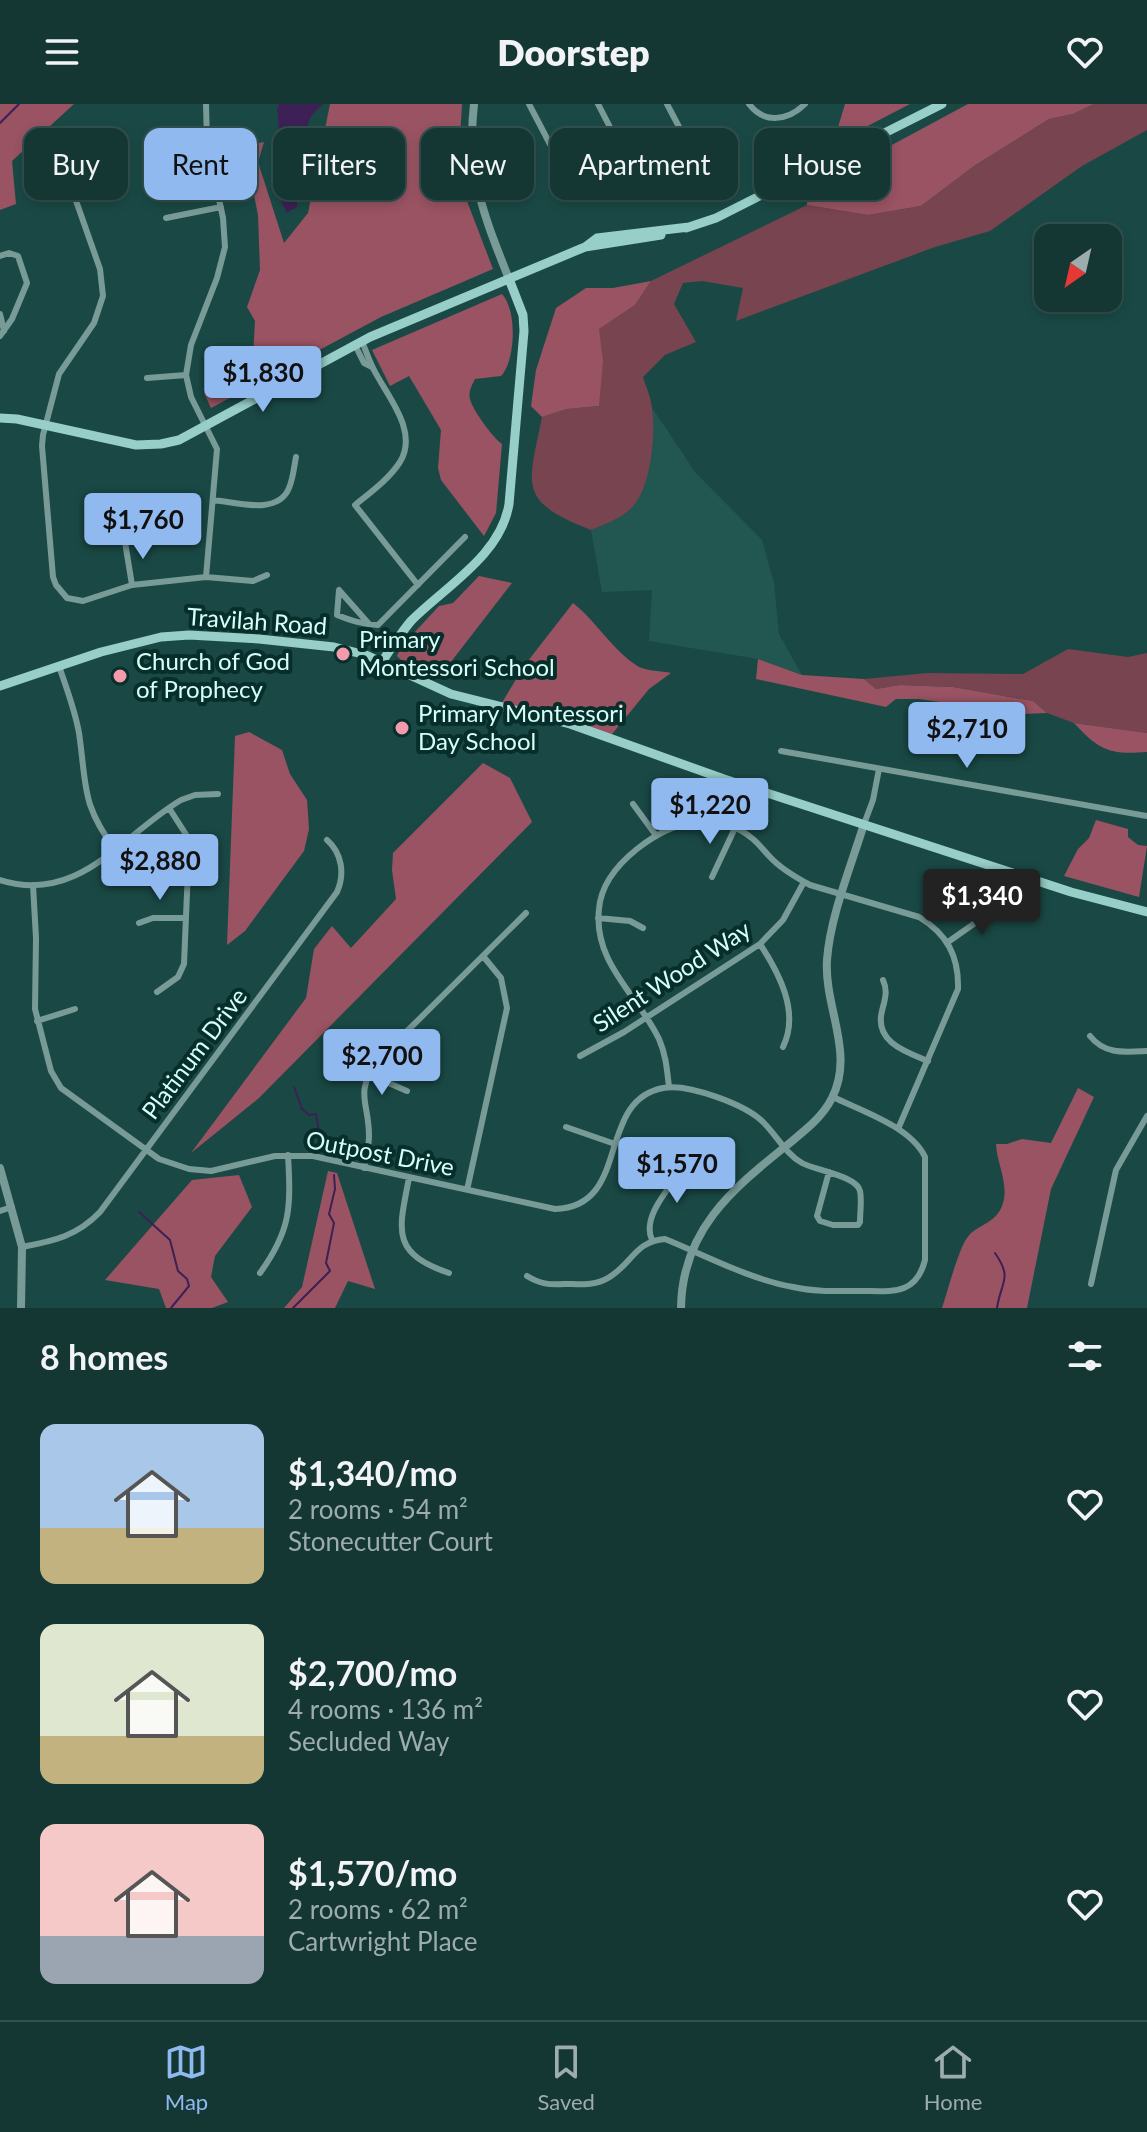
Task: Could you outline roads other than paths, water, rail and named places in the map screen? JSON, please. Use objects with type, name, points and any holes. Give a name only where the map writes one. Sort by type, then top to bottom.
[{"type":"main road","points":[[0,418],[125,444],[151,445],[179,440],[358,343],[585,247],[597,238],[689,227],[716,218],[942,104]]},
{"type":"main road","points":[[382,662],[412,621],[488,549],[504,527],[509,504],[524,331],[523,315],[509,279]]},
{"type":"main road","name":"Travilah Road","points":[[0,686],[144,640],[189,635],[334,647],[382,662],[446,692],[570,724],[724,779],[1085,897],[1147,912]]},
{"type":"street","points":[[206,104],[207,128]]},
{"type":"street","points":[[474,104],[471,152],[475,185],[509,279]]},
{"type":"street","points":[[529,104],[550,144]]},
{"type":"street","points":[[598,104],[610,128]]},
{"type":"street","points":[[667,104],[680,128]]},
{"type":"street","points":[[749,104],[760,115],[773,119],[784,117],[805,104]]},
{"type":"street","points":[[76,200],[100,269],[103,296],[94,323],[59,374],[45,425],[42,446],[56,585],[67,598],[83,601],[132,585],[206,577],[253,581],[267,575]]},
{"type":"street","points":[[206,577],[217,449],[191,397],[186,375],[191,345],[223,257],[225,236],[219,200]]},
{"type":"street","points":[[166,218],[221,207]]},
{"type":"street","points":[[0,256],[9,253],[18,256],[27,283],[12,319],[2,333]]},
{"type":"street","points":[[0,314],[2,333]]},
{"type":"street","points":[[358,343],[364,363],[372,367],[404,425],[404,447],[398,464],[381,484],[355,505],[418,585]]},
{"type":"street","points":[[147,378],[186,375]]},
{"type":"street","points":[[213,500],[261,505],[277,501],[288,490],[296,457]]},
{"type":"street","points":[[369,624],[339,590],[337,615],[357,623],[378,625],[465,537]]},
{"type":"street","points":[[125,542],[132,585]]},
{"type":"street","points":[[59,666],[78,730],[85,792],[99,828],[116,851]]},
{"type":"street","points":[[781,751],[1147,816]]},
{"type":"street","points":[[681,1308],[684,1277],[692,1250],[718,1206],[819,1117],[833,1097],[841,1057],[829,991],[827,958],[843,894],[873,800],[879,769]]},
{"type":"street","points":[[0,880],[46,884],[87,871],[169,808],[195,795],[218,794]]},
{"type":"street","points":[[633,804],[655,834]]},
{"type":"street","points":[[157,992],[168,986],[182,971],[186,918],[189,846],[187,836],[169,808]]},
{"type":"street","points":[[829,1172],[817,1216],[820,1221],[833,1225],[858,1225],[860,1190],[857,1185],[829,1172],[798,1160],[763,1122],[742,1107],[689,1089],[669,1087],[664,1053],[604,954],[598,936],[603,891],[612,874],[655,834],[692,821],[711,821],[735,828],[752,838],[782,869],[804,882],[919,917],[932,925],[948,942],[957,963],[958,989],[898,1129]]},
{"type":"street","points":[[712,877],[735,828]]},
{"type":"street","name":"Platinum Drive","points":[[22,1247],[61,1239],[87,1225],[145,1150],[337,892],[342,868],[337,852],[327,840]]},
{"type":"street","name":"Silent Wood Way","points":[[580,1056],[760,944],[783,920],[804,882]]},
{"type":"street","name":"Outpost Drive","points":[[33,885],[36,938],[33,999],[51,1071],[61,1088],[145,1150],[174,1165],[211,1171],[254,1160],[288,1155],[313,1156],[555,1209],[582,1205],[599,1188],[625,1117],[634,1105],[650,1093],[669,1087]]},
{"type":"street","points":[[948,942],[975,923],[985,906]]},
{"type":"street","points":[[364,1168],[369,1133],[363,1097],[368,1074],[377,1061],[526,913]]},
{"type":"street","points":[[139,923],[153,918],[186,918]]},
{"type":"street","points":[[598,918],[630,921],[643,928]]},
{"type":"street","points":[[760,944],[785,988],[790,1030],[783,1047]]},
{"type":"street","points":[[467,1190],[507,1008],[501,978],[483,956]]},
{"type":"street","points":[[883,980],[887,994],[881,1017],[883,1032],[897,1048],[928,1061]]},
{"type":"street","points":[[37,1021],[75,1009]]},
{"type":"street","points":[[1090,1036],[1102,1048],[1111,1051],[1147,1051]]},
{"type":"street","points":[[368,1074],[407,1091]]},
{"type":"street","points":[[527,1276],[544,1285],[598,1283],[615,1273],[644,1244],[665,1239],[757,1277],[792,1287],[820,1291],[896,1291],[910,1286],[922,1272],[925,1260],[927,1164],[919,1143],[898,1129],[833,1097]]},
{"type":"street","points":[[1091,1284],[1116,1170],[1147,1116]]},
{"type":"street","points":[[566,1127],[615,1144]]},
{"type":"street","points":[[260,1273],[277,1249],[287,1225],[288,1155]]},
{"type":"street","points":[[0,1168],[22,1247],[21,1308]]},
{"type":"street","points":[[652,1240],[649,1234],[651,1218],[683,1168]]},
{"type":"street","points":[[409,1178],[400,1222],[404,1241],[419,1261],[449,1273]]},
{"type":"street","points":[[0,1211],[12,1207]]},
{"type":"waterway","points":[[0,123],[19,104]]},
{"type":"waterway","points":[[294,1087],[302,1109],[309,1115],[316,1114],[319,1132]]},
{"type":"waterway","points":[[293,1308],[330,1271],[326,1263],[334,1223],[329,1214],[335,1189],[334,1175]]},
{"type":"waterway","points":[[139,1212],[170,1240],[178,1271],[187,1279],[189,1286],[171,1308]]},
{"type":"waterway","points":[[995,1253],[1005,1275],[997,1308]]},
{"type":"place","name":"Primary Montessori School","points":[[343,654]]},
{"type":"place","name":"Church of God of Prophecy","points":[[120,676]]},
{"type":"place","name":"Primary Montessori Day School","points":[[402,728]]}]
